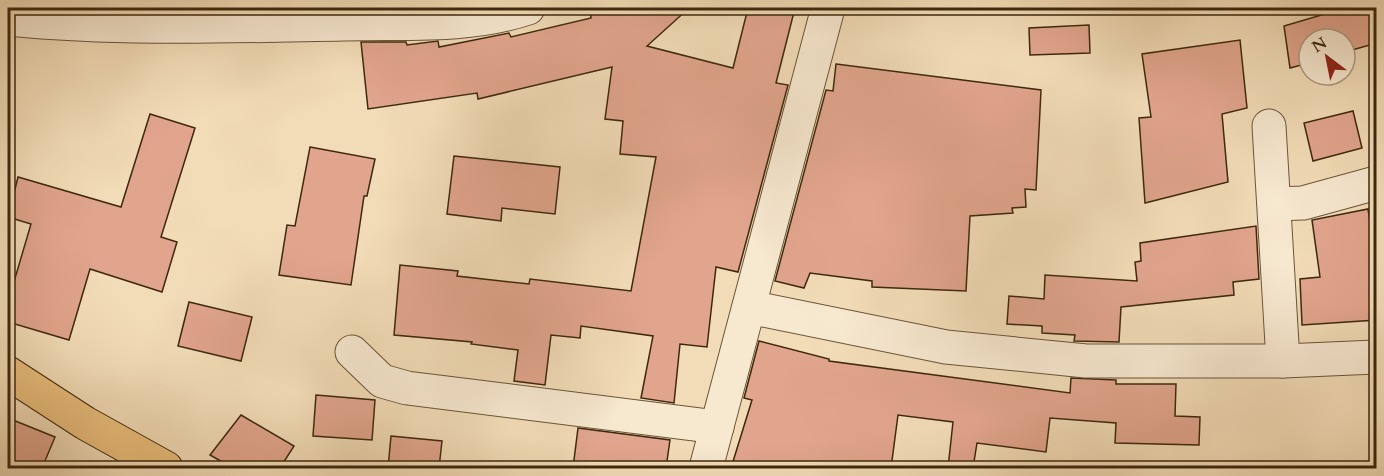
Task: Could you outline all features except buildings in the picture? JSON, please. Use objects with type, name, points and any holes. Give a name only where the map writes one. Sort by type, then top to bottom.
[{"type":"main road","points":[[8,373],[85,423],[166,468]]},
{"type":"street","points":[[8,19],[59,24],[179,28],[479,21],[528,8]]},
{"type":"street","points":[[706,468],[828,8]]},
{"type":"street","points":[[1269,126],[1283,361]]},
{"type":"street","points":[[1275,204],[1303,202],[1377,183]]},
{"type":"street","points":[[749,307],[951,348],[1086,361],[1283,361],[1377,357]]},
{"type":"street","points":[[352,352],[381,381],[407,388],[717,427]]}]
